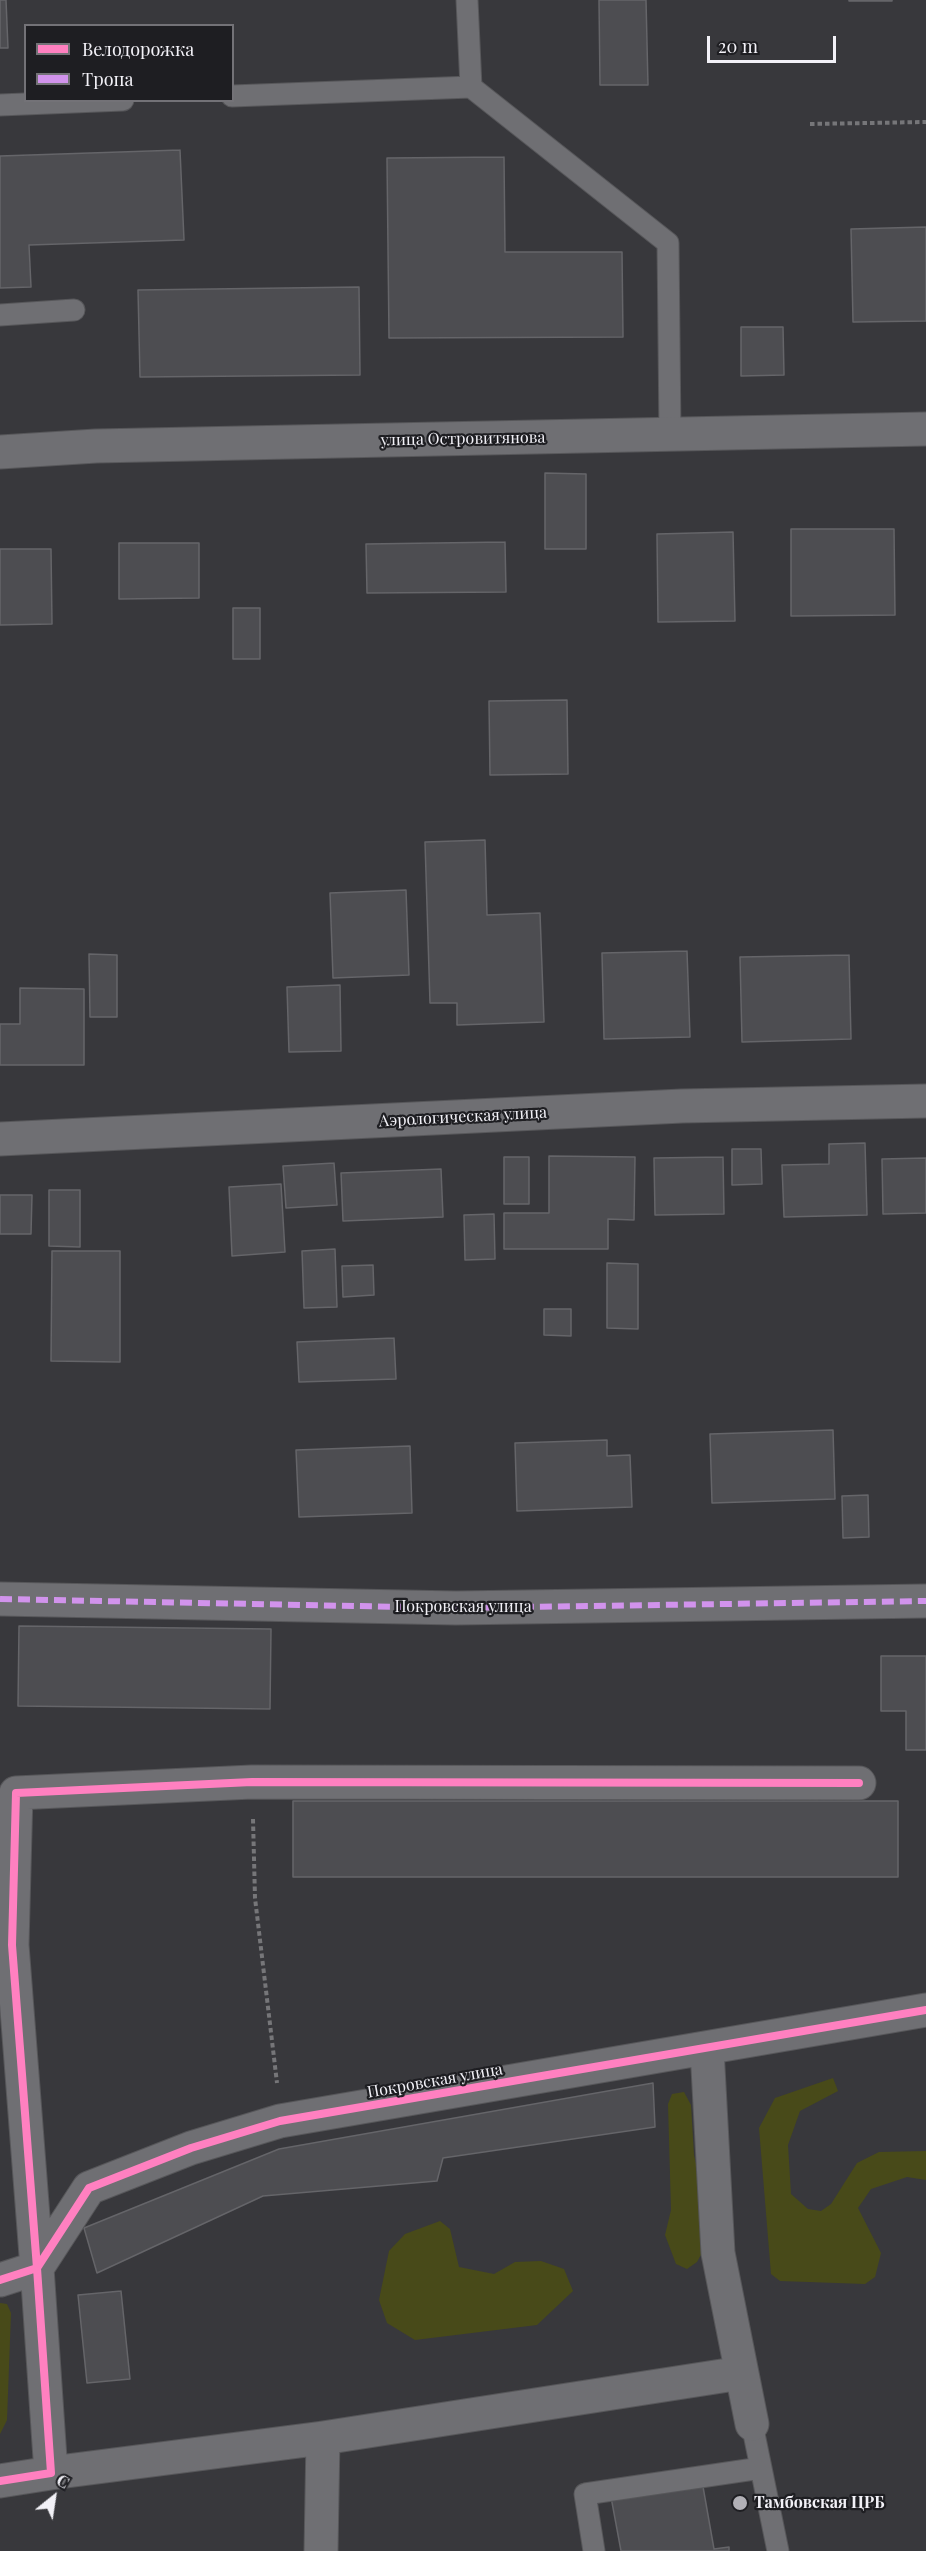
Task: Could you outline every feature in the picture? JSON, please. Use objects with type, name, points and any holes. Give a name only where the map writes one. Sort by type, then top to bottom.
[{"type":"street","name":"улица Островитянова","points":[[0,452],[96,446],[926,429]]},
{"type":"street","name":"Аэрологическая улица","points":[[0,1139],[682,1106],[926,1101]]},
{"type":"street","name":"Покровская улица","points":[[0,1599],[456,1608],[926,1601]]},
{"type":"street","points":[[51,2473],[37,2268],[6,1945],[16,1793],[252,1782],[859,1783]]},
{"type":"street","name":"Покровская улица","points":[[37,2268],[89,2188],[191,2148],[280,2121],[926,2010]]},
{"type":"street","points":[[707,2049],[718,2253],[752,2424]]},
{"type":"street","points":[[0,2280],[37,2268]]},
{"type":"street","points":[[0,2481],[323,2438],[741,2373]]},
{"type":"street","points":[[321,2551],[323,2438]]},
{"type":"lane","points":[[467,0],[471,87]]},
{"type":"lane","points":[[234,96],[471,87],[668,243],[670,434]]},
{"type":"lane","points":[[0,105],[74,102]]},
{"type":"lane","points":[[0,315],[74,310]]},
{"type":"lane","points":[[752,2424],[778,2551]]},
{"type":"lane","points":[[594,2551],[585,2494],[761,2468]]},
{"type":"path","points":[[810,124],[926,122]]},
{"type":"path","points":[[252,1782],[255,1898],[280,2121]]},
{"type":"shaded area","points":[[833,2078],[838,2091],[800,2111],[788,2145],[791,2194],[808,2209],[821,2211],[831,2204],[857,2163],[879,2152],[926,2151],[926,2180],[907,2177],[871,2189],[858,2208],[881,2253],[875,2277],[865,2284],[780,2281],[771,2274],[759,2128],[775,2098]]},
{"type":"shaded area","points":[[684,2092],[691,2105],[694,2155],[705,2203],[709,2240],[697,2262],[687,2269],[676,2264],[665,2235],[671,2210],[668,2104],[672,2094]]},
{"type":"shaded area","points":[[440,2221],[450,2229],[459,2267],[494,2274],[515,2262],[541,2261],[564,2269],[573,2291],[537,2325],[415,2340],[387,2323],[379,2300],[389,2251],[405,2234]]},
{"type":"shaded area","points":[[0,2303],[7,2304],[11,2313],[7,2420],[0,2434]]},
{"type":"building","points":[[0,0],[6,0],[8,48],[0,48]]},
{"type":"building","points":[[599,0],[646,0],[648,85],[600,85]]},
{"type":"building","points":[[892,0],[892,1],[849,1]]},
{"type":"building","points":[[180,150],[184,240],[29,245],[31,287],[0,288],[0,156]]},
{"type":"building","points":[[504,157],[505,252],[622,252],[623,337],[389,338],[387,158]]},
{"type":"building","points":[[926,227],[926,321],[853,322],[851,229]]},
{"type":"building","points":[[359,287],[360,375],[140,377],[138,290]]},
{"type":"building","points":[[741,327],[783,327],[784,375],[741,376]]},
{"type":"building","points":[[545,473],[586,474],[586,549],[545,549]]},
{"type":"building","points":[[791,529],[894,529],[895,615],[791,616]]},
{"type":"building","points":[[733,532],[735,621],[658,622],[657,534]]},
{"type":"building","points":[[505,542],[506,592],[367,593],[366,544]]},
{"type":"building","points":[[119,543],[199,543],[199,598],[119,599]]},
{"type":"building","points":[[0,549],[51,549],[52,624],[0,625]]},
{"type":"building","points":[[233,608],[260,608],[260,659],[233,659]]},
{"type":"building","points":[[567,700],[568,774],[490,775],[489,701]]},
{"type":"building","points":[[485,840],[487,915],[540,913],[544,1022],[457,1025],[457,1003],[430,1003],[425,842]]},
{"type":"building","points":[[406,890],[409,975],[333,978],[330,893]]},
{"type":"building","points":[[687,951],[690,1037],[604,1039],[602,953]]},
{"type":"building","points":[[89,954],[117,955],[117,1017],[90,1017]]},
{"type":"building","points":[[849,955],[851,1039],[742,1042],[740,957]]},
{"type":"building","points":[[340,985],[341,1051],[289,1052],[287,987]]},
{"type":"building","points":[[20,988],[84,989],[84,1065],[0,1065],[0,1024],[20,1024]]},
{"type":"building","points":[[865,1143],[867,1215],[784,1217],[782,1165],[829,1164],[829,1144]]},
{"type":"building","points":[[732,1149],[761,1149],[762,1184],[732,1185]]},
{"type":"building","points":[[549,1156],[635,1157],[634,1220],[608,1219],[608,1249],[504,1249],[504,1213],[549,1213]]},
{"type":"building","points":[[504,1157],[529,1157],[529,1204],[504,1204]]},
{"type":"building","points":[[723,1157],[724,1214],[655,1215],[654,1158]]},
{"type":"building","points":[[926,1158],[926,1213],[883,1214],[882,1159]]},
{"type":"building","points":[[334,1163],[337,1205],[286,1208],[283,1166]]},
{"type":"building","points":[[441,1169],[443,1217],[343,1221],[341,1173]]},
{"type":"building","points":[[281,1184],[285,1252],[232,1256],[229,1187]]},
{"type":"building","points":[[49,1190],[80,1190],[80,1247],[49,1246]]},
{"type":"building","points":[[0,1195],[32,1195],[31,1234],[0,1234]]},
{"type":"building","points":[[494,1214],[495,1259],[465,1260],[464,1215]]},
{"type":"building","points":[[335,1249],[337,1307],[304,1308],[302,1251]]},
{"type":"building","points":[[52,1251],[120,1251],[120,1362],[51,1361]]},
{"type":"building","points":[[607,1263],[638,1264],[638,1329],[607,1328]]},
{"type":"building","points":[[373,1265],[374,1295],[343,1297],[342,1266]]},
{"type":"building","points":[[544,1309],[571,1309],[571,1336],[544,1335]]},
{"type":"building","points":[[394,1338],[396,1379],[299,1382],[297,1342]]},
{"type":"building","points":[[833,1430],[835,1499],[712,1503],[710,1434]]},
{"type":"building","points":[[607,1440],[607,1456],[630,1455],[632,1507],[517,1511],[515,1443]]},
{"type":"building","points":[[410,1446],[412,1513],[299,1517],[296,1450]]},
{"type":"building","points":[[868,1495],[869,1537],[843,1538],[842,1496]]},
{"type":"building","points":[[19,1626],[271,1629],[270,1709],[18,1706]]},
{"type":"building","points":[[881,1656],[926,1656],[926,1750],[906,1750],[906,1711],[881,1711]]},
{"type":"building","points":[[293,1801],[898,1801],[898,1877],[293,1877]]},
{"type":"building","points":[[653,2083],[655,2127],[443,2158],[437,2181],[263,2196],[97,2273],[84,2228],[279,2149]]},
{"type":"building","points":[[121,2291],[130,2379],[87,2383],[78,2295]]},
{"type":"building","name":"Тамбовская ЦРБ","points":[[702,2481],[714,2549],[729,2547],[729,2551],[621,2551],[611,2497]]},
{"type":"marked path","points":[[0,1599],[456,1608],[926,1601]]},
{"type":"cycle path","points":[[0,2481],[51,2473],[12,1945],[16,1793],[252,1782],[859,1783]]},
{"type":"cycle path","points":[[0,2280],[37,2268],[89,2188],[191,2148],[280,2121],[926,2010]]},
{"type":"place","name":"Тамбовская ЦРБ","points":[[740,2503]]}]
